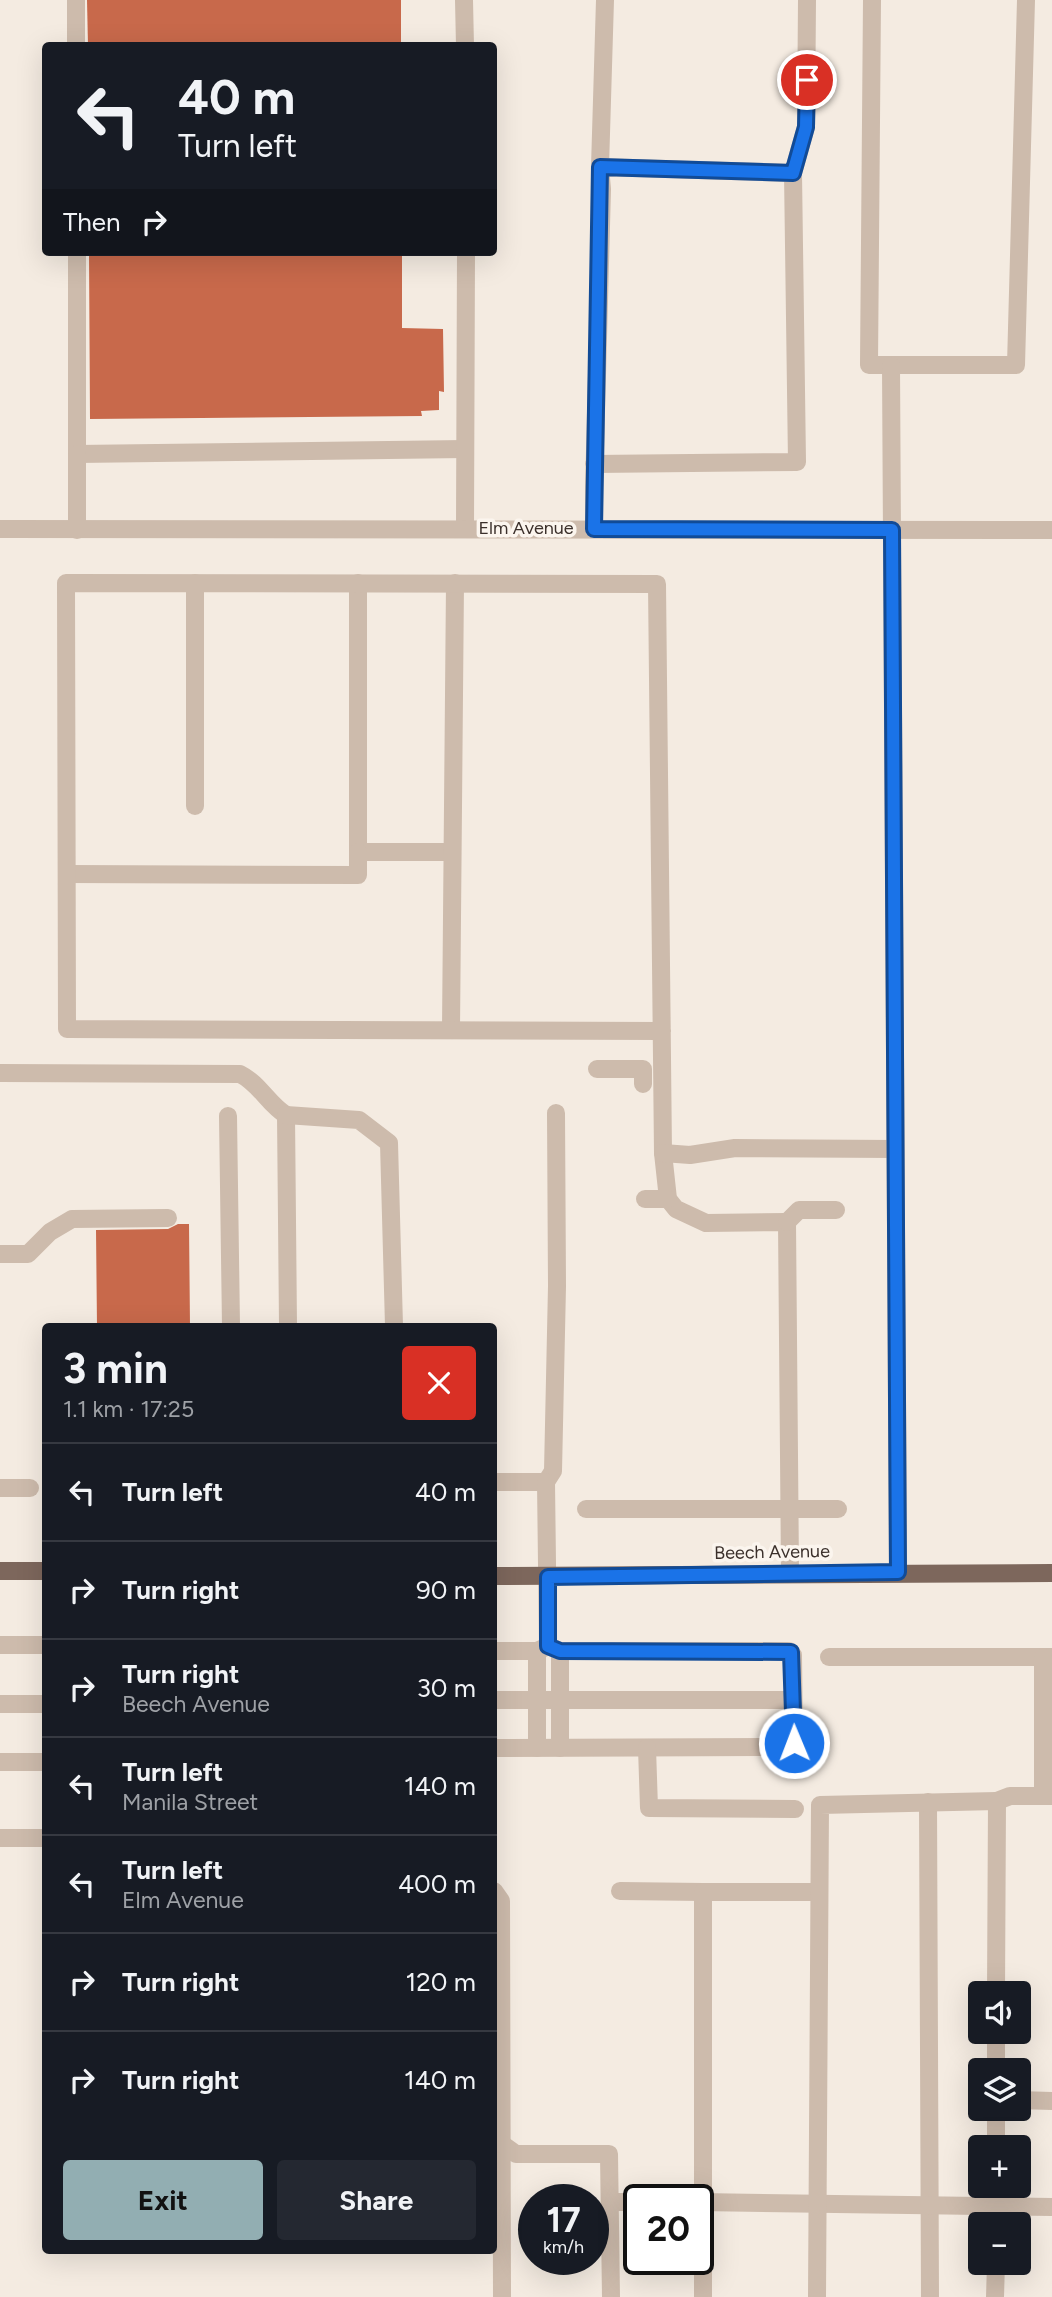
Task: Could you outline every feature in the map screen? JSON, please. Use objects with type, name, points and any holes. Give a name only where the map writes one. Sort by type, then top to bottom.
[{"type":"main road","points":[[0,1571],[42,1571]]},
{"type":"main road","name":"Beech Avenue","points":[[497,1576],[790,1572],[1052,1573]]},
{"type":"street","points":[[76,0],[76,42]]},
{"type":"street","points":[[464,0],[465,42]]},
{"type":"street","points":[[594,529],[605,0]]},
{"type":"street","points":[[594,464],[797,462],[793,173],[806,127],[807,0]]},
{"type":"street","points":[[872,0],[869,365],[891,366],[1016,365],[1026,0]]},
{"type":"street","points":[[600,167],[793,173]]},
{"type":"street","points":[[77,256],[77,530]]},
{"type":"street","points":[[465,528],[466,256]]},
{"type":"street","points":[[891,366],[898,1572]]},
{"type":"street","points":[[77,454],[465,449]]},
{"type":"street","name":"Elm Avenue","points":[[0,528],[1052,530]]},
{"type":"street","points":[[662,1031],[556,1032],[519,1028],[67,1029],[66,583],[657,584],[662,1031],[663,1153],[668,1199],[676,1209],[706,1223],[788,1222]]},
{"type":"street","points":[[195,583],[195,806]]},
{"type":"street","points":[[66,874],[358,875],[358,583]]},
{"type":"street","points":[[451,1029],[455,583]]},
{"type":"street","points":[[358,852],[452,852]]},
{"type":"street","points":[[597,1069],[643,1069],[643,1084]]},
{"type":"street","points":[[0,1073],[240,1074],[260,1087],[274,1108],[286,1115],[359,1120],[389,1143],[394,1323]]},
{"type":"street","points":[[537,1748],[537,1700],[548,1649],[546,1482],[553,1471],[555,1437],[555,1113]]},
{"type":"street","points":[[286,1115],[288,1323]]},
{"type":"street","points":[[228,1116],[231,1323]]},
{"type":"street","points":[[663,1153],[690,1155],[735,1148],[895,1149]]},
{"type":"street","points":[[645,1199],[668,1199]]},
{"type":"street","points":[[790,1572],[788,1222],[799,1210],[836,1210]]},
{"type":"street","points":[[0,1254],[29,1254],[50,1232],[72,1219],[168,1218]]},
{"type":"street","points":[[497,1482],[546,1482]]},
{"type":"street","points":[[0,1488],[30,1488]]},
{"type":"street","points":[[586,1509],[838,1510]]},
{"type":"street","points":[[0,1645],[42,1645]]},
{"type":"street","points":[[548,1649],[560,1700],[559,1748]]},
{"type":"street","points":[[497,1651],[789,1651],[793,1655],[794,1743],[790,1747],[497,1748]]},
{"type":"street","points":[[817,2297],[820,1805],[997,1801],[1010,1796],[1047,1796],[1047,1657],[829,1657]]},
{"type":"street","points":[[497,1700],[793,1700]]},
{"type":"street","points":[[0,1704],[42,1704]]},
{"type":"street","points":[[647,1748],[649,1808],[794,1809]]},
{"type":"street","points":[[0,1762],[42,1762]]},
{"type":"street","points":[[996,1981],[997,1801]]},
{"type":"street","points":[[928,1802],[930,2297]]},
{"type":"street","points":[[0,1838],[42,1838]]},
{"type":"street","points":[[620,1891],[818,1892]]},
{"type":"street","points":[[700,2184],[703,1892]]},
{"type":"street","points":[[497,1895],[501,1901],[502,2297]]},
{"type":"street","points":[[1031,2100],[1052,2101]]},
{"type":"street","points":[[502,2144],[516,2154],[609,2154],[611,2297]]},
{"type":"street","points":[[610,2202],[623,2202]]},
{"type":"street","points":[[714,2202],[931,2206],[970,2212]]},
{"type":"street","points":[[1021,2212],[1052,2207]]},
{"type":"street","points":[[703,2275],[704,2297]]},
{"type":"street","points":[[995,2297],[996,2275]]},
{"type":"building","points":[[87,0],[401,0],[401,42],[88,42]]},
{"type":"building","points":[[89,256],[402,256],[402,328],[443,329],[444,392],[439,391],[439,410],[421,411],[422,416],[90,419]]},
{"type":"building","points":[[178,1224],[189,1224],[190,1323],[97,1323],[96,1230],[168,1229]]},
{"type":"route","points":[[794,1743],[791,1652],[560,1651],[548,1646],[548,1577],[898,1572],[892,530],[594,529],[600,167],[793,173],[806,127],[807,80]]}]
